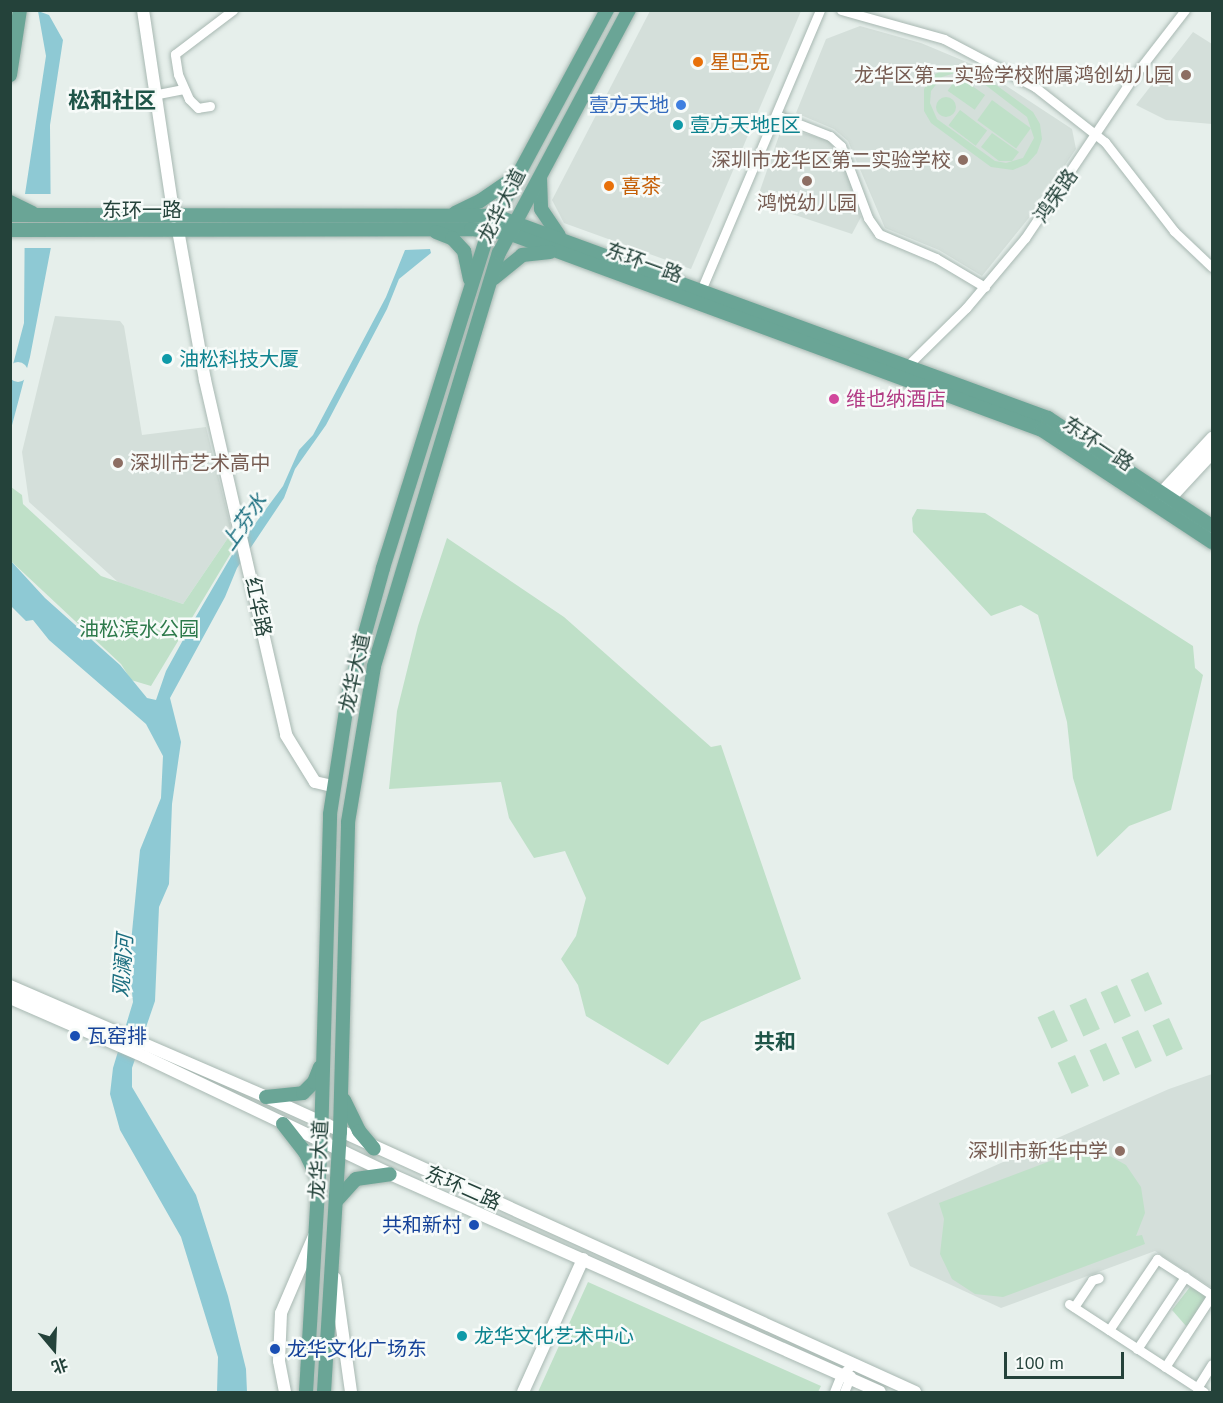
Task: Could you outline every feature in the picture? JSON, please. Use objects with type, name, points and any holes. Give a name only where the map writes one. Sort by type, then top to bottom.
[{"type":"main road","name":"红华路","points":[[144,10],[176,223],[205,380],[249,562],[286,735],[315,782],[333,786]]},
{"type":"main road","name":"龙华大道","points":[[306,1392],[322,1124],[333,786],[361,640],[469,289],[493,223],[607,10]]},
{"type":"main road","name":"龙华大道","points":[[324,1392],[340,1132],[348,822],[374,666],[491,282],[511,227],[629,10]]},
{"type":"main road","points":[[10,75],[20,11]]},
{"type":"main road","points":[[491,282],[522,255],[561,246],[541,209],[541,172]]},
{"type":"main road","points":[[450,214],[480,201],[519,174]]},
{"type":"main road","name":"东环一路","points":[[15,210],[38,215],[176,223],[445,232],[493,223]]},
{"type":"main road","name":"东环一路","points":[[15,234],[176,223],[409,214],[450,214],[511,227],[1042,430],[1212,526]]},
{"type":"main road","points":[[445,232],[457,242],[466,255],[469,289]]},
{"type":"main road","name":"东环一路","points":[[699,297],[907,366],[1048,418],[1164,500],[1212,542]]},
{"type":"main road","points":[[1164,500],[1212,438]]},
{"type":"main road","points":[[1164,500],[1212,453]]},
{"type":"main road","name":"东环二路","points":[[10,986],[147,1053],[283,1124],[390,1174],[880,1392]]},
{"type":"main road","name":"东环二路","points":[[10,998],[105,1034]]},
{"type":"main road","name":"东环二路","points":[[147,1053],[266,1097],[375,1149],[915,1392]]},
{"type":"main road","points":[[266,1097],[303,1093],[314,1082],[323,1060]]},
{"type":"main road","points":[[341,1090],[354,1123],[375,1149]]},
{"type":"main road","points":[[283,1124],[309,1159],[318,1186]]},
{"type":"main road","points":[[336,1202],[356,1179],[390,1174]]},
{"type":"main road","points":[[285,1392],[279,1360],[281,1313],[315,1233]]},
{"type":"main road","points":[[523,1392],[583,1259]]},
{"type":"main road","points":[[333,1265],[351,1392]]},
{"type":"street","points":[[210,106],[195,106],[184,89],[176,51],[233,10]]},
{"type":"street","points":[[699,297],[820,10]]},
{"type":"street","points":[[841,10],[905,25],[981,55],[1035,87],[1096,134],[1128,166],[1174,231],[1212,267]]},
{"type":"street","name":"鸿荣路","points":[[907,366],[985,287],[1044,213],[1134,76],[1185,10]]},
{"type":"street","points":[[158,94],[184,89]]},
{"type":"street","points":[[776,115],[823,132],[841,146],[868,218],[879,234],[936,258],[985,287]]},
{"type":"street","points":[[1109,1330],[1156,1259],[1185,1277],[1212,1295],[1165,1367]]},
{"type":"street","points":[[1137,1349],[1185,1277]]},
{"type":"street","points":[[1099,1278],[1092,1280],[1072,1306],[1200,1390],[1212,1364]]},
{"type":"street","points":[[834,1392],[853,1364]]},
{"type":"street","points":[[844,1392],[846,1377]]},
{"type":"shaded area","name":"壹方天地","points":[[650,11],[801,11],[691,269],[564,223],[552,200]]},
{"type":"shaded area","name":"深圳市龙华区第二实验学校","points":[[860,26],[921,43],[976,66],[1072,129],[1076,149],[1032,214],[982,276],[939,250],[885,228],[848,141],[834,129],[796,113],[826,39]]},
{"type":"shaded area","name":"龙华区第二实验学校附属鸿创幼儿园","points":[[1193,32],[1212,44],[1212,124],[1166,120],[1136,105]]},
{"type":"shaded area","name":"鸿悦幼儿园","points":[[782,127],[828,140],[844,160],[861,217],[852,234],[756,202]]},
{"type":"shaded area","name":"深圳市艺术高中","points":[[55,316],[120,321],[124,326],[142,435],[206,427],[232,532],[183,604],[118,582],[29,502],[22,452]]},
{"type":"shaded area","name":"深圳市新华中学","points":[[1212,1074],[1212,1288],[1155,1251],[1001,1308],[910,1266],[887,1213],[1169,1089]]},
{"type":"green space","points":[[951,65],[973,68],[1033,112],[1040,124],[1042,139],[1037,153],[1027,164],[1013,170],[991,167],[931,123],[924,111],[924,89],[932,76]],"holes":[[[958,72],[975,77],[1027,117],[1034,138],[1023,158],[1006,163],[995,161],[937,119],[930,103],[931,91],[942,77]]]},
{"type":"green space","points":[[958,76],[985,95],[975,110],[948,91]]},
{"type":"green space","points":[[946,97],[953,100],[956,107],[953,114],[946,117],[939,114],[936,107],[939,100]]},
{"type":"green space","points":[[992,100],[1031,128],[1016,148],[977,120]]},
{"type":"green space","points":[[960,110],[987,130],[976,146],[949,125]]},
{"type":"green space","points":[[992,133],[1019,152],[1012,161],[999,161],[981,147]]},
{"type":"green space","name":"油松滨水公园","points":[[11,487],[22,495],[23,504],[101,576],[183,604],[232,532],[237,543],[151,686],[131,680],[121,664],[12,562]]},
{"type":"green space","points":[[917,509],[985,513],[1193,646],[1195,668],[1203,675],[1171,810],[1129,826],[1097,857],[1073,778],[1067,722],[1038,615],[1021,605],[991,616],[913,532],[912,518]]},
{"type":"green space","points":[[447,538],[564,617],[711,747],[721,745],[801,979],[701,1022],[668,1065],[586,1016],[578,985],[561,959],[576,936],[586,898],[565,851],[534,858],[509,818],[501,782],[389,789],[397,711],[418,626]]},
{"type":"green space","points":[[1148,972],[1162,1004],[1145,1012],[1131,980]]},
{"type":"green space","points":[[1117,985],[1131,1016],[1114,1023],[1101,992]]},
{"type":"green space","points":[[1086,998],[1100,1029],[1083,1036],[1070,1005]]},
{"type":"green space","points":[[1054,1010],[1068,1041],[1051,1048],[1038,1017]]},
{"type":"green space","points":[[1169,1018],[1183,1049],[1166,1056],[1153,1025]]},
{"type":"green space","points":[[1138,1030],[1152,1061],[1135,1068],[1122,1037]]},
{"type":"green space","points":[[1106,1043],[1120,1074],[1103,1081],[1090,1050]]},
{"type":"green space","points":[[1075,1055],[1089,1086],[1071,1094],[1058,1063]]},
{"type":"green space","points":[[1103,1141],[1108,1155],[1126,1165],[1141,1187],[1145,1213],[1136,1236],[1142,1235],[1145,1244],[1003,1297],[975,1294],[952,1279],[940,1254],[944,1219],[939,1203]]},
{"type":"green space","points":[[588,1282],[821,1386],[818,1392],[538,1392]]},
{"type":"green space","points":[[1190,1287],[1208,1296],[1192,1323],[1186,1326],[1172,1310]]},
{"type":"water","points":[[38,11],[49,15],[63,40],[50,125],[51,247],[30,357],[11,429],[11,372],[24,323],[25,194],[46,56]]},
{"type":"water","points":[[430,249],[431,253],[399,279],[387,309],[326,425],[295,469],[284,498],[237,568],[225,597],[170,698],[181,742],[172,804],[169,884],[159,907],[155,1001],[132,1068],[132,1087],[196,1195],[228,1296],[246,1369],[247,1392],[217,1392],[218,1357],[181,1237],[120,1130],[110,1094],[113,1068],[133,1002],[129,963],[140,850],[161,798],[163,756],[146,724],[49,640],[33,620],[26,621],[11,606],[10,560],[45,598],[120,665],[147,698],[156,700],[166,671],[232,555],[283,486],[299,450],[313,435],[386,297],[405,250]]},
{"type":"pier","points":[[22,194],[54,194],[54,248],[22,248]]},
{"type":"pier","points":[[18,362],[25,365],[28,372],[25,379],[18,382],[11,379],[8,372],[11,365]]},
{"type":"place","name":"星巴克","points":[[698,62]]},
{"type":"place","name":"龙华区第二实验学校附属鸿创幼儿园","points":[[1186,75]]},
{"type":"place","name":"壹方天地","points":[[681,105]]},
{"type":"place","name":"壹方天地E区","points":[[678,125]]},
{"type":"place","name":"深圳市龙华区第二实验学校","points":[[963,160]]},
{"type":"place","name":"鸿悦幼儿园","points":[[807,181]]},
{"type":"place","name":"喜茶","points":[[609,186]]},
{"type":"place","name":"油松科技大厦","points":[[167,359]]},
{"type":"place","name":"维也纳酒店","points":[[834,399]]},
{"type":"place","name":"深圳市艺术高中","points":[[118,463]]},
{"type":"place","name":"瓦窑排","points":[[75,1036]]},
{"type":"place","name":"深圳市新华中学","points":[[1120,1151]]},
{"type":"place","name":"共和新村","points":[[474,1225]]},
{"type":"place","name":"龙华文化艺术中心","points":[[462,1336]]},
{"type":"place","name":"龙华文化广场东","points":[[275,1349]]},
{"type":"district","name":"松和社区","points":[[112,101]]},
{"type":"district","name":"共和","points":[[775,1042]]},
{"type":"water label","name":"上芬水","points":[[244,522]]},
{"type":"water label","name":"观澜河","points":[[123,966]]}]
